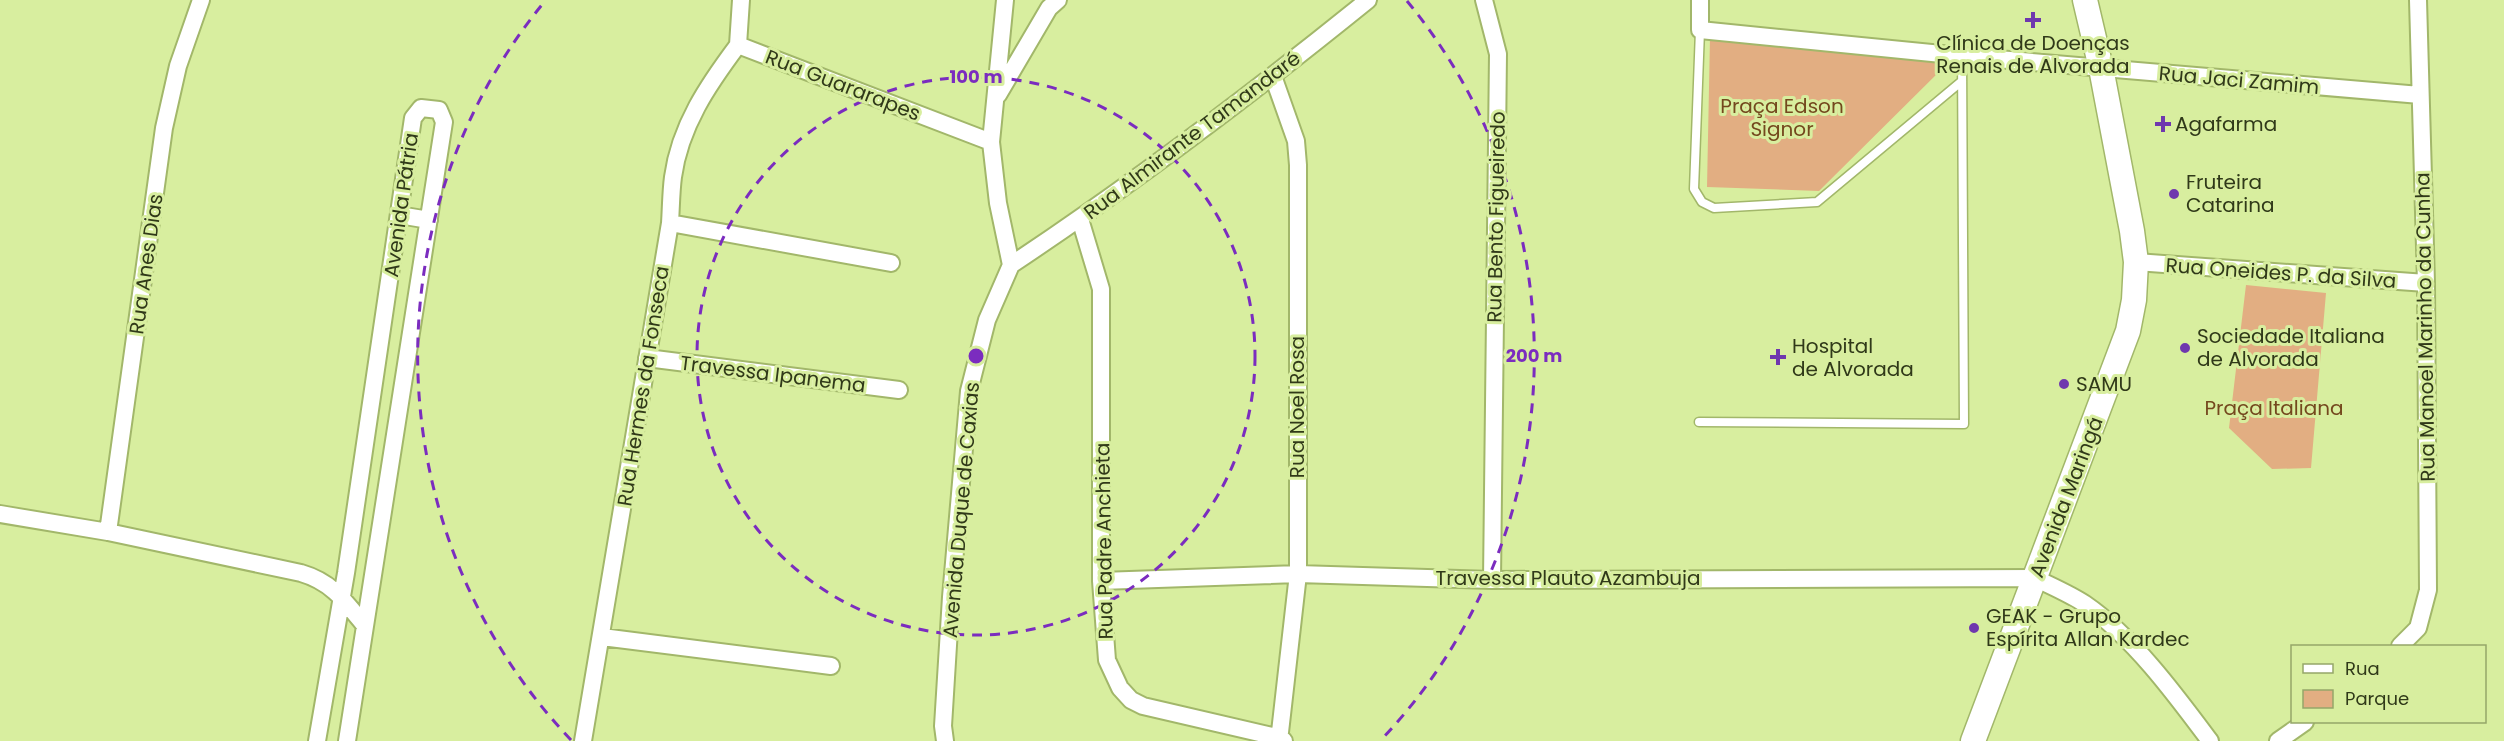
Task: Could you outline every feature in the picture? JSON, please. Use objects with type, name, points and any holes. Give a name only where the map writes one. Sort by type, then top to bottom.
[{"type":"main road","name":"Avenida Maringá","points":[[1973,741],[2128,331],[2134,300],[2136,262],[2132,231],[2101,68],[2085,0]]},
{"type":"street","name":"Rua Anes Dias","points":[[108,532],[164,128],[178,66],[201,0]]},
{"type":"street","points":[[738,45],[741,0]]},
{"type":"street","points":[[1005,0],[991,142],[998,203],[1011,265]]},
{"type":"street","points":[[994,102],[1049,8],[1058,0]]},
{"type":"street","name":"Rua Almirante Tamandaré","points":[[1011,265],[1080,219],[1273,76],[1368,0]]},
{"type":"street","name":"Rua Bento Figueiredo","points":[[1484,0],[1498,54],[1492,580]]},
{"type":"street","points":[[1700,0],[1700,30]]},
{"type":"street","name":"Rua Manoel Marinho da Cunha","points":[[2401,645],[2418,628],[2428,590],[2426,283],[2418,0]]},
{"type":"street","name":"Rua Jaci Zamim","points":[[1700,30],[1962,56],[2420,95]]},
{"type":"street","name":"Rua Guararapes","points":[[738,45],[991,142]]},
{"type":"street","name":"Rua Hermes da Fonseca","points":[[584,741],[670,223],[673,176],[690,117],[711,82],[738,45]]},
{"type":"street","name":"Rua Noel Rosa","points":[[1273,76],[1296,141],[1298,165],[1298,574],[1281,740]]},
{"type":"street","name":"Avenida Pátria","points":[[317,741],[342,598],[413,118],[421,108],[431,108],[439,110],[444,122],[347,741]]},
{"type":"street","points":[[399,215],[429,220]]},
{"type":"street","name":"Rua Padre Anchieta","points":[[1080,219],[1101,289],[1101,581],[1107,660],[1120,688],[1131,700],[1143,706],[1281,740]]},
{"type":"street","points":[[670,223],[891,262]]},
{"type":"street","name":"Rua Oneides P. da Silva","points":[[2136,262],[2426,283]]},
{"type":"street","name":"Avenida Duque de Caxias","points":[[945,741],[943,726],[950,609],[969,391],[987,320],[1011,265]]},
{"type":"street","name":"Travessa Ipanema","points":[[646,358],[899,390]]},
{"type":"street","points":[[358,494],[385,500]]},
{"type":"street","points":[[0,514],[108,532],[319,578],[342,598],[365,626]]},
{"type":"street","name":"Travessa Plauto Azambuja","points":[[1101,581],[1298,574],[1492,580],[2035,578]]},
{"type":"street","points":[[2035,578],[2084,603],[2119,633],[2181,702],[2210,741]]},
{"type":"street","points":[[602,637],[831,666]]},
{"type":"street","points":[[2278,741],[2304,723]]},
{"type":"lane","points":[[1700,30],[1694,189],[1702,201],[1714,208],[1817,202],[1962,81]]},
{"type":"lane","points":[[1699,422],[1964,424],[1962,56]]},
{"type":"green space","name":"Praça Edson Signor","points":[[1710,38],[1949,62],[1819,191],[1707,187]]},
{"type":"green space","name":"Praça Italiana","points":[[2246,285],[2326,293],[2311,468],[2272,469],[2229,428]]},
{"type":"place","name":"Clínica de Doenças Renais de Alvorada","points":[[2033,20]]},
{"type":"place","name":"Agafarma","points":[[2163,124]]},
{"type":"place","name":"Fruteira Catarina","points":[[2174,194]]},
{"type":"place","name":"Sociedade Italiana de Alvorada","points":[[2185,348]]},
{"type":"place","name":"Hospital de Alvorada","points":[[1778,357]]},
{"type":"place","name":"SAMU","points":[[2064,384]]},
{"type":"place","name":"GEAK - Grupo Espírita Allan Kardec","points":[[1974,628]]}]
